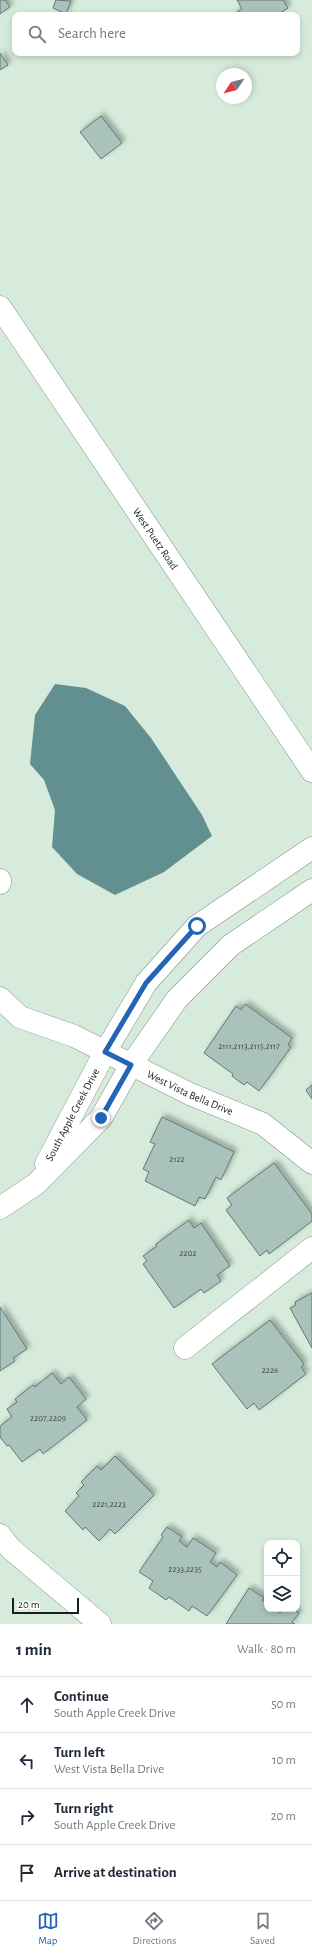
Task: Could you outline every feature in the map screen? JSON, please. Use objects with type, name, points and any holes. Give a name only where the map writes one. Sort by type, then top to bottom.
[{"type":"street","name":"West Puetz Road","points":[[0,307],[312,771]]},
{"type":"street","name":"South Apple Creek Drive","points":[[36,1184],[105,1052],[146,983],[197,926],[312,848]]},
{"type":"street","name":"South Apple Creek Drive","points":[[0,1208],[36,1184],[101,1118],[131,1065],[177,999],[231,945],[312,890]]},
{"type":"street","points":[[211,917],[231,945]]},
{"type":"street","name":"West Vista Bella Drive","points":[[0,998],[20,1017],[74,1036],[190,1094],[264,1124],[312,1163]]},
{"type":"street","points":[[185,1348],[312,1248]]},
{"type":"street","points":[[4,1549],[100,1624]]},
{"type":"water","points":[[55,684],[86,688],[125,706],[151,738],[202,815],[212,836],[164,872],[115,895],[77,874],[52,847],[55,810],[44,780],[30,764],[35,715]]},
{"type":"building","points":[[0,0],[5,0],[10,7],[0,14]]},
{"type":"building","points":[[56,0],[71,1],[67,12],[62,12],[53,8]]},
{"type":"building","points":[[237,0],[283,0],[288,8],[282,12],[237,12],[242,9]]},
{"type":"building","points":[[0,53],[8,65],[0,70]]},
{"type":"building","points":[[101,116],[122,143],[101,159],[80,132]]},
{"type":"building","points":[[245,1004],[292,1038],[288,1045],[291,1047],[259,1091],[247,1082],[244,1085],[232,1076],[233,1074],[204,1053],[236,1006],[241,1010]]},
{"type":"building","points":[[312,1085],[312,1099],[306,1090]]},
{"type":"building","points":[[162,1117],[234,1152],[221,1180],[216,1177],[205,1199],[199,1197],[195,1206],[145,1181],[149,1172],[143,1169],[155,1144],[150,1142]]},
{"type":"building","points":[[274,1163],[312,1214],[312,1221],[269,1254],[267,1250],[260,1256],[226,1210],[232,1205],[227,1198]]},
{"type":"building","points":[[189,1220],[194,1228],[201,1223],[230,1266],[217,1275],[221,1281],[204,1293],[201,1289],[174,1308],[143,1264],[147,1261],[143,1256],[157,1246],[156,1244]]},
{"type":"building","points":[[312,1293],[312,1348],[290,1308],[296,1305],[295,1302]]},
{"type":"building","points":[[0,1307],[27,1349],[13,1358],[15,1361],[0,1371]]},
{"type":"building","points":[[270,1320],[304,1364],[301,1367],[306,1374],[259,1410],[254,1403],[247,1409],[212,1364]]},
{"type":"building","points":[[52,1373],[61,1384],[69,1377],[86,1399],[77,1407],[87,1420],[43,1454],[40,1449],[22,1462],[9,1445],[7,1446],[0,1437],[0,1426],[12,1417],[7,1409],[17,1402],[15,1399],[33,1385],[35,1387]]},
{"type":"building","points":[[115,1456],[154,1495],[115,1534],[110,1529],[99,1541],[85,1527],[83,1530],[65,1511],[79,1496],[76,1493],[84,1485],[81,1482],[97,1466],[101,1470]]},
{"type":"building","points":[[167,1527],[182,1537],[179,1541],[187,1547],[193,1538],[216,1553],[210,1562],[217,1567],[220,1562],[237,1575],[207,1616],[192,1606],[189,1611],[169,1597],[166,1600],[149,1588],[153,1581],[139,1572],[163,1537],[161,1535]]},
{"type":"building","points":[[249,1588],[264,1598],[262,1600],[264,1602],[264,1612],[299,1613],[292,1622],[295,1624],[226,1624]]},
{"type":"route","points":[[101,1118],[131,1065],[105,1052],[146,983],[197,926]]}]
